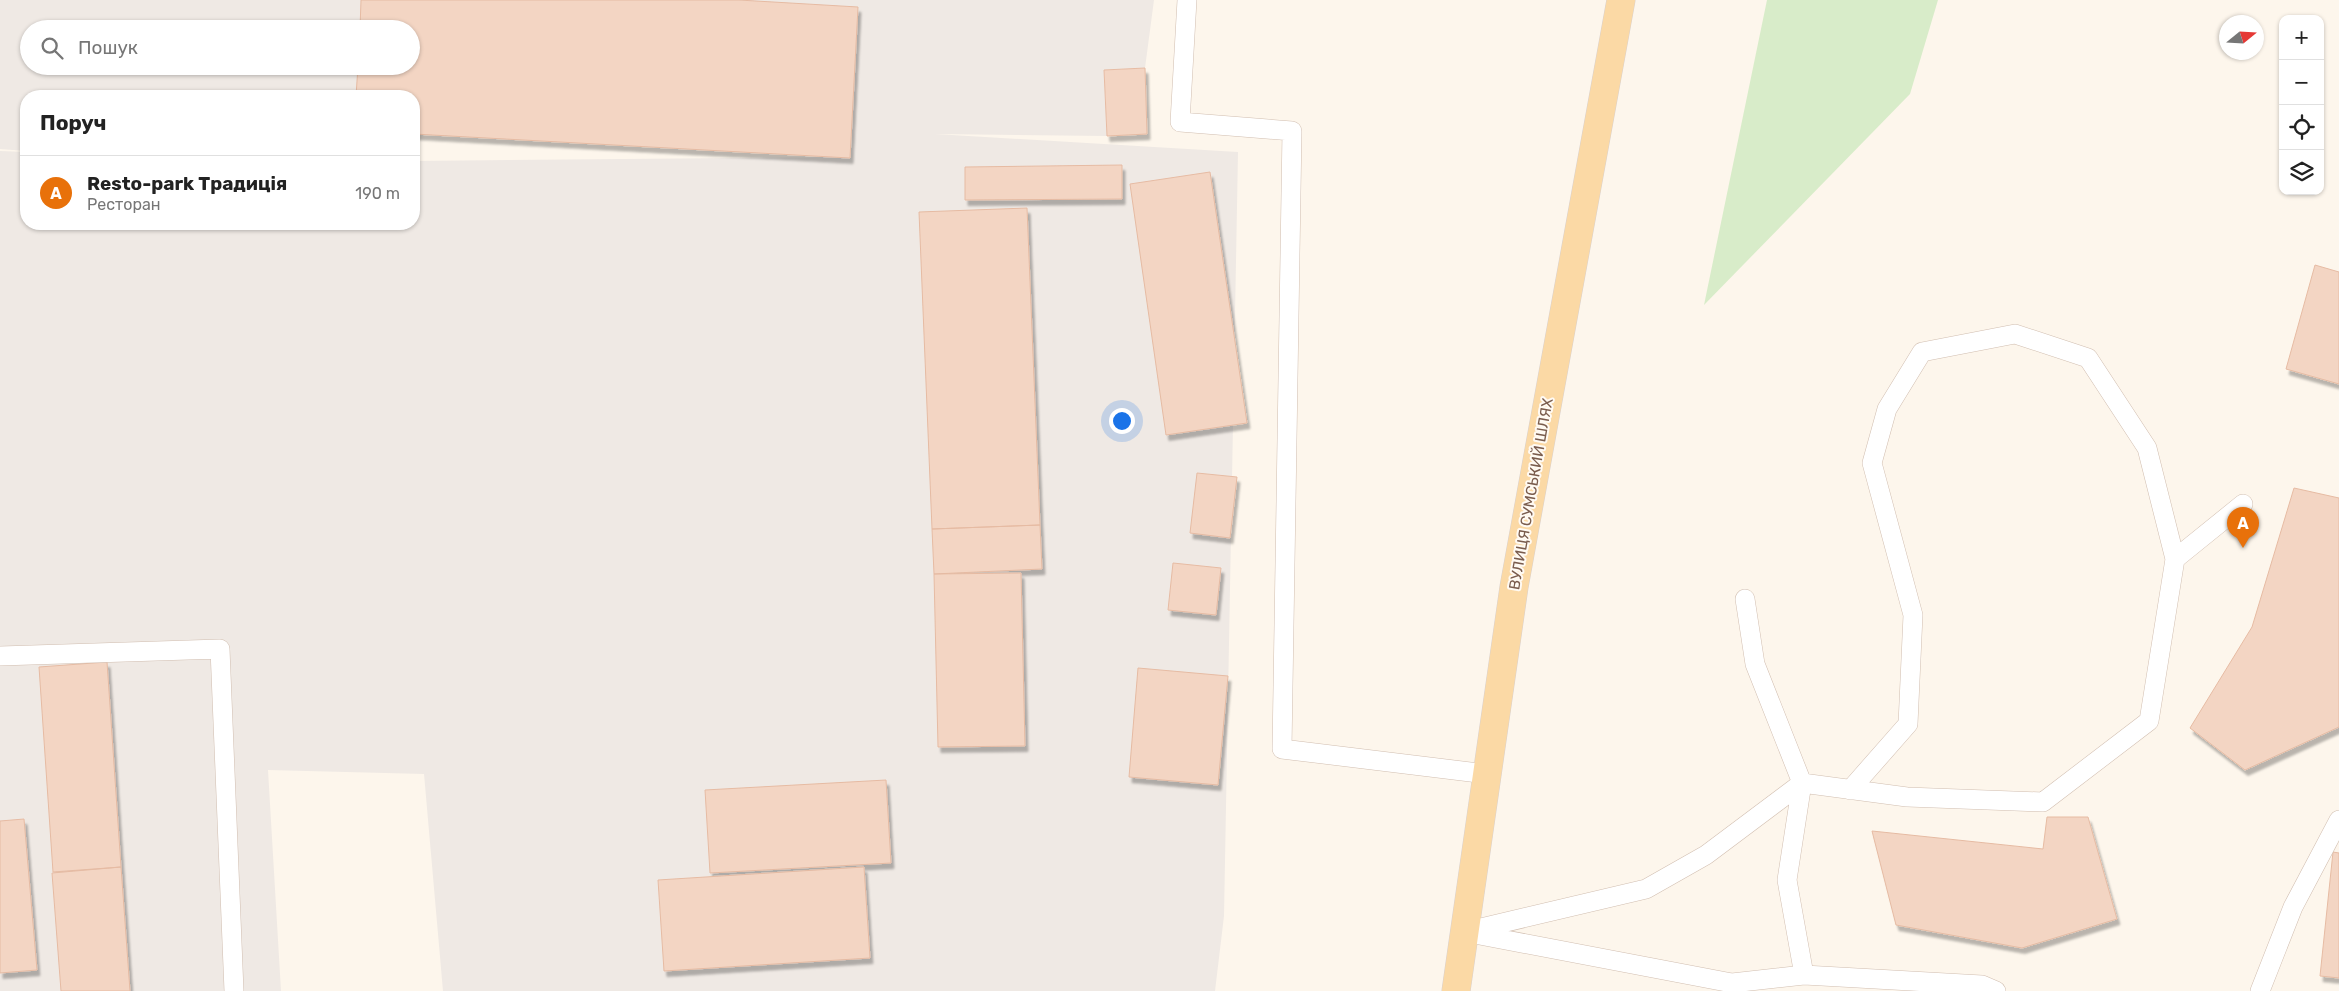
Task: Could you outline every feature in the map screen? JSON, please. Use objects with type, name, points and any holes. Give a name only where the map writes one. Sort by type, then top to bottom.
[{"type":"main road","name":"ВУЛИЦЯ СУМСЬКИЙ ШЛЯХ","points":[[1456,991],[1514,587],[1621,0]]},
{"type":"lane","points":[[1187,0],[1180,122],[1292,131],[1282,749],[1487,774]]},
{"type":"lane","points":[[1464,932],[1646,889],[1706,855],[1802,783],[1850,790],[1907,797],[2043,802],[2149,720],[2175,559],[2147,448],[2088,358],[2015,334],[1922,352],[1887,408],[1872,463],[1912,615],[1908,724],[1850,790]]},
{"type":"lane","points":[[2175,559],[2243,504]]},
{"type":"lane","points":[[1745,599],[1754,664],[1802,783],[1787,880],[1804,975]]},
{"type":"lane","points":[[0,656],[220,649],[234,991]]},
{"type":"lane","points":[[2260,991],[2293,907],[2339,820]]},
{"type":"lane","points":[[1464,932],[1732,983],[1804,975],[1982,985],[1996,991]]},
{"type":"shaded area","points":[[0,0],[1154,0],[1145,68],[1104,70],[1107,136],[935,134],[1238,152],[1224,916],[1215,991],[443,991],[424,774],[268,770],[281,991],[0,991],[0,151],[20,152],[20,230],[420,230],[420,161],[838,157],[420,134],[420,90],[20,90],[20,151],[0,149]]},
{"type":"green space","points":[[1767,0],[1938,0],[1910,94],[1704,305]]},
{"type":"building","points":[[361,0],[739,0],[858,7],[850,158],[420,134],[420,90],[356,90],[357,75],[420,75],[420,20],[360,20]]},
{"type":"building","points":[[1145,68],[1147,134],[1107,136],[1104,70]]},
{"type":"building","points":[[1122,165],[1122,199],[965,200],[965,167]]},
{"type":"building","points":[[1210,172],[1247,423],[1166,435],[1130,184]]},
{"type":"building","points":[[1027,208],[1040,525],[932,529],[919,212]]},
{"type":"building","points":[[2315,265],[2339,272],[2339,384],[2286,369]]},
{"type":"building","points":[[1197,473],[1237,477],[1230,538],[1190,533]]},
{"type":"building","points":[[2294,488],[2339,498],[2339,727],[2245,770],[2190,728],[2252,627]]},
{"type":"building","points":[[1040,525],[1042,569],[934,574],[932,529]]},
{"type":"building","points":[[1173,563],[1221,568],[1216,615],[1168,610]]},
{"type":"building","points":[[1021,573],[1025,746],[938,747],[934,574]]},
{"type":"building","points":[[107,662],[121,867],[53,872],[39,667]]},
{"type":"building","points":[[1138,668],[1228,676],[1218,785],[1129,777]]},
{"type":"building","points":[[886,780],[891,863],[710,873],[705,790]]},
{"type":"building","points":[[2047,817],[2088,817],[2117,919],[2022,948],[1896,925],[1872,831],[2043,849]]},
{"type":"building","points":[[24,819],[37,970],[0,973],[0,821]]},
{"type":"building","points":[[2333,852],[2339,853],[2339,978],[2320,976]]},
{"type":"building","points":[[121,867],[130,991],[61,991],[52,873]]},
{"type":"building","points":[[864,867],[870,958],[664,971],[658,880]]},
{"type":"place","name":"Resto-park Традиція","points":[[2243,548]]}]
